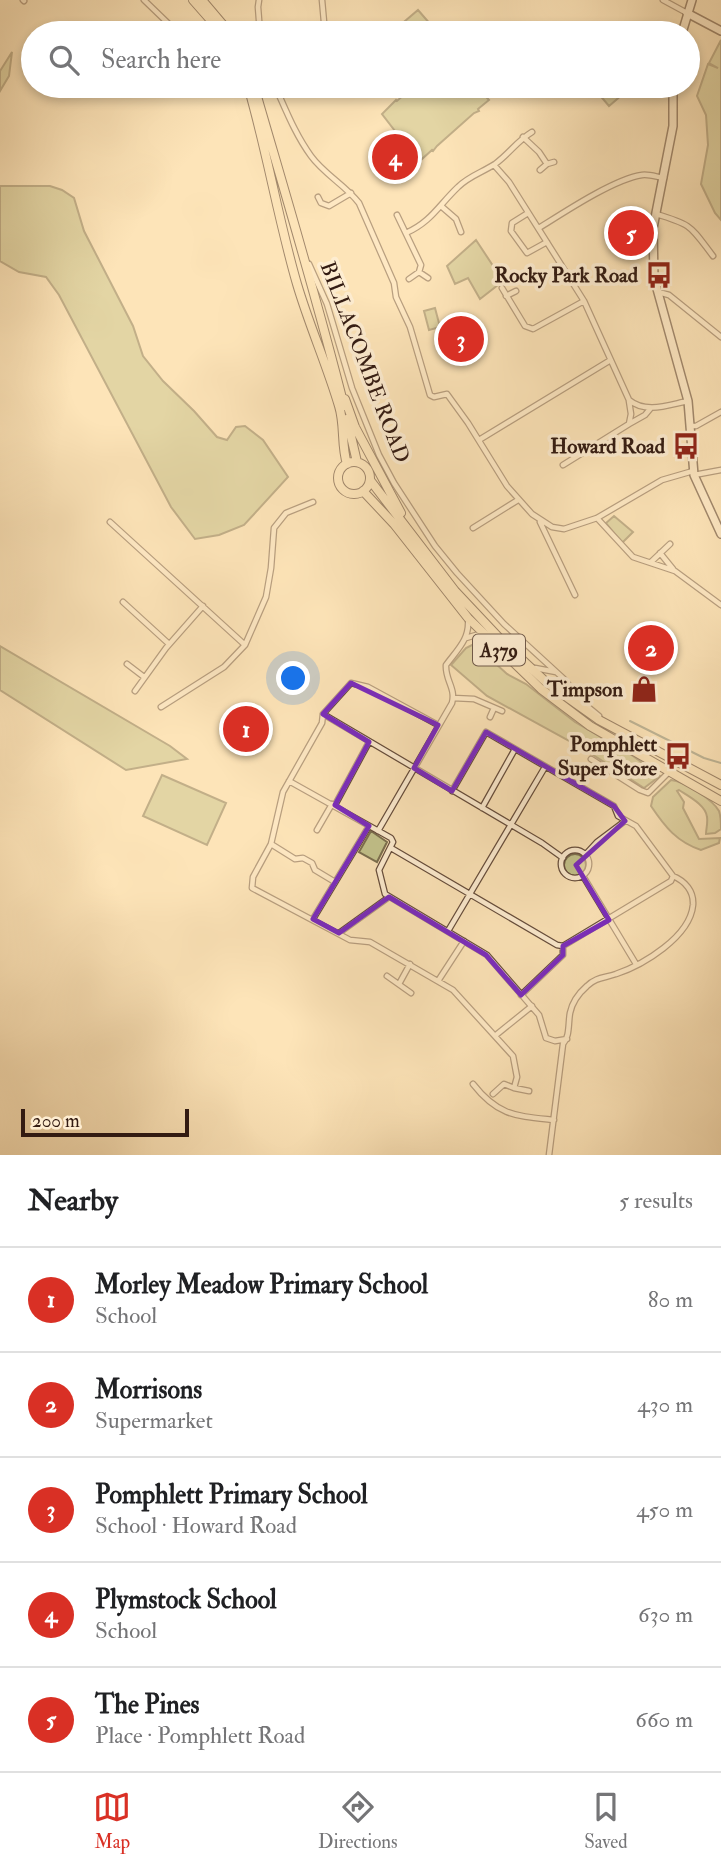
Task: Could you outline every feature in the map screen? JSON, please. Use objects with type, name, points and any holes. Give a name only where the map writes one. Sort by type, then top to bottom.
[{"type":"main road","points":[[193,0],[211,21]]},
{"type":"main road","points":[[202,0],[220,21]]},
{"type":"main road","name":"BILLACOMBE ROAD","points":[[251,98],[297,285],[344,427],[344,453],[347,464],[339,476],[341,486],[353,494],[363,491],[370,480]]},
{"type":"main road","name":"BILLACOMBE ROAD","points":[[258,98],[302,249],[317,286],[358,463]]},
{"type":"main road","name":"A379","points":[[297,285],[303,282],[306,274],[302,249]]},
{"type":"main road","name":"A379","points":[[310,324],[303,290],[317,286]]},
{"type":"main road","name":"BILLACOMBE ROAD","points":[[338,381],[355,427],[415,537]]},
{"type":"main road","name":"BILLACOMBE ROAD","points":[[347,464],[358,463],[366,468],[374,488],[455,591],[524,663],[573,703],[721,785]]},
{"type":"main road","name":"BILLACOMBE ROAD","points":[[363,491],[394,524],[468,618],[515,666],[566,709],[607,736],[721,801]]},
{"type":"street","points":[[144,0],[167,21]]},
{"type":"street","points":[[259,21],[260,0]]},
{"type":"street","points":[[322,0],[324,21]]},
{"type":"street","points":[[663,0],[721,30]]},
{"type":"street","points":[[685,21],[692,0]]},
{"type":"street","points":[[280,98],[297,134],[312,157],[359,203],[410,327],[430,395],[434,397],[447,394],[479,440],[493,466],[518,500],[540,521],[575,595]]},
{"type":"street","points":[[673,98],[673,126],[656,214],[652,253],[657,292],[688,401],[694,473],[721,534]]},
{"type":"street","points":[[406,233],[424,224],[468,179],[494,165],[523,137],[532,132]]},
{"type":"street","points":[[523,137],[547,164]]},
{"type":"street","points":[[540,170],[554,162]]},
{"type":"street","points":[[494,165],[509,182],[584,302],[629,400],[629,424]]},
{"type":"street","points":[[539,228],[590,198],[630,179],[646,175],[664,178]]},
{"type":"street","points":[[318,197],[321,203],[329,206],[351,193]]},
{"type":"street","points":[[441,206],[456,219],[461,232]]},
{"type":"street","points":[[528,213],[512,223],[510,231],[527,253],[547,242]]},
{"type":"street","points":[[456,219],[464,214]]},
{"type":"street","points":[[656,214],[681,221],[694,229],[713,256]]},
{"type":"street","points":[[397,215],[412,251],[420,261],[419,272],[409,279]]},
{"type":"street","points":[[419,272],[428,278]]},
{"type":"street","name":"BILLACOMBE ROAD","points":[[317,286],[352,388],[379,455],[435,546],[504,624],[556,672],[582,702],[613,727]]},
{"type":"street","points":[[502,288],[525,326],[533,330],[584,302]]},
{"type":"street","points":[[506,296],[516,291]]},
{"type":"street","points":[[657,292],[669,295],[721,337]]},
{"type":"street","points":[[479,440],[609,361]]},
{"type":"street","points":[[629,400],[641,408],[688,401]]},
{"type":"street","points":[[564,465],[645,415],[650,408]]},
{"type":"street","points":[[690,426],[721,412]]},
{"type":"street","points":[[540,521],[564,529],[597,518],[662,480],[721,470]]},
{"type":"street","points":[[473,528],[518,500]]},
{"type":"street","points":[[161,707],[224,667],[245,645],[266,597],[274,528],[286,513],[313,502]]},
{"type":"street","points":[[597,518],[633,557],[675,571]]},
{"type":"street","points":[[110,522],[245,645]]},
{"type":"street","points":[[651,563],[670,544]]},
{"type":"street","points":[[660,554],[675,571],[721,605]]},
{"type":"street","points":[[123,602],[169,644]]},
{"type":"street","points":[[135,691],[169,644],[205,608]]},
{"type":"street","points":[[378,831],[453,698],[453,686],[446,666],[466,638],[468,618]]},
{"type":"street","points":[[466,638],[476,635],[487,638]]},
{"type":"street","points":[[524,663],[542,671],[556,672]]},
{"type":"street","points":[[127,664],[144,677]]},
{"type":"street","points":[[438,725],[368,687],[351,683],[323,714],[322,723],[289,780],[278,807],[271,844],[253,877],[252,888],[350,940],[370,942],[453,990],[513,1056],[517,1077],[514,1088]]},
{"type":"street","points":[[453,698],[474,699],[502,711]]},
{"type":"street","points":[[490,717],[495,708]]},
{"type":"street","points":[[323,714],[563,858]]},
{"type":"street","points":[[452,791],[486,732],[614,806],[618,816],[636,826],[673,876],[689,888],[693,904],[691,914],[672,943],[614,975],[595,980],[587,986],[570,1011],[567,1039],[563,1044],[549,1155]]},
{"type":"street","points":[[317,830],[369,742]]},
{"type":"street","points":[[482,808],[515,749]]},
{"type":"street","points":[[591,759],[648,793],[670,771]]},
{"type":"street","points":[[448,931],[545,767]]},
{"type":"street","points":[[289,780],[391,838],[391,848],[380,867],[385,894],[486,955],[532,1006],[546,1038],[555,1041],[567,1039]]},
{"type":"street","points":[[585,855],[597,842],[625,821]]},
{"type":"street","points":[[313,919],[369,826]]},
{"type":"street","points":[[271,844],[295,859],[303,858],[312,863],[316,870],[335,882]]},
{"type":"street","points":[[391,848],[557,945],[564,946],[671,881],[673,876]]},
{"type":"street","points":[[572,851],[580,851],[585,855],[589,867],[583,876],[574,878],[566,875],[562,867],[563,858],[572,851]]},
{"type":"street","points":[[583,876],[636,964]]},
{"type":"street","points":[[339,933],[389,897]]},
{"type":"street","points":[[439,981],[464,941]]},
{"type":"street","points":[[521,995],[563,955],[564,946]]},
{"type":"street","points":[[399,984],[410,964]]},
{"type":"street","points":[[387,976],[411,993]]},
{"type":"street","points":[[496,1035],[532,1006]]},
{"type":"street","points":[[473,1084],[488,1101],[503,1112],[554,1120]]},
{"type":"street","points":[[493,1094],[503,1084],[529,1091]]},
{"type":"highlighted area","points":[[351,683],[438,725],[414,768],[452,791],[486,732],[614,806],[625,821],[576,865],[609,920],[563,946],[563,955],[521,995],[486,955],[389,897],[339,933],[313,919],[369,826],[335,805],[369,742],[323,714]]},
{"type":"green space","points":[[418,10],[428,21],[405,21]]},
{"type":"green space","points":[[721,40],[721,220],[701,184],[708,145],[706,115],[698,98],[708,64],[718,68],[709,63]]},
{"type":"green space","points":[[12,52],[9,76],[0,91],[0,71]]},
{"type":"green space","points":[[400,98],[489,100],[422,159],[404,139],[402,140],[382,114]]},
{"type":"green space","points":[[602,98],[618,98],[609,106]]},
{"type":"green space","points":[[0,186],[50,186],[74,198],[84,231],[133,326],[143,356],[217,437],[227,440],[236,427],[245,426],[263,440],[288,477],[244,525],[219,535],[195,539],[171,507],[59,295],[46,277],[19,272],[0,261]]},
{"type":"green space","points":[[476,240],[503,281],[480,299],[468,278],[455,284],[447,266]]},
{"type":"green space","points":[[435,308],[440,327],[429,330],[424,311]]},
{"type":"green space","points":[[614,516],[633,532],[622,543],[606,523]]},
{"type":"green space","points":[[474,644],[507,674],[526,684],[575,722],[633,756],[660,776],[644,788],[584,749],[487,696],[451,665],[466,648]]},
{"type":"green space","points":[[0,646],[170,746],[187,759],[126,770],[0,690]]},
{"type":"green space","points":[[162,775],[226,803],[207,845],[143,816]]},
{"type":"green space","points":[[671,780],[690,787],[716,807],[720,813],[721,829],[706,834],[706,813],[692,798],[677,791],[699,839],[720,838],[719,843],[701,850],[693,847],[678,838],[661,821],[651,806],[653,797]]},
{"type":"green space","points":[[371,831],[387,842],[377,862],[359,852]]},
{"type":"green space","points":[[575,854],[583,857],[586,865],[583,873],[575,876],[567,873],[564,865],[567,857]]},
{"type":"waterway","points":[[630,721],[704,758],[721,763]]},
{"type":"place","name":"Plymstock School","points":[[395,157]]},
{"type":"place","name":"The Pines","points":[[631,233]]},
{"type":"place","name":"Rocky Park Road","points":[[659,275]]},
{"type":"place","name":"Pomphlett Primary School","points":[[461,339]]},
{"type":"place","name":"Howard Road","points":[[686,446]]},
{"type":"place","name":"Morrisons","points":[[651,648]]},
{"type":"place","name":"Timpson","points":[[644,689]]},
{"type":"place","name":"Morley Meadow Primary School","points":[[246,729]]},
{"type":"place","name":"Pomphlett Super Store","points":[[678,756]]}]
